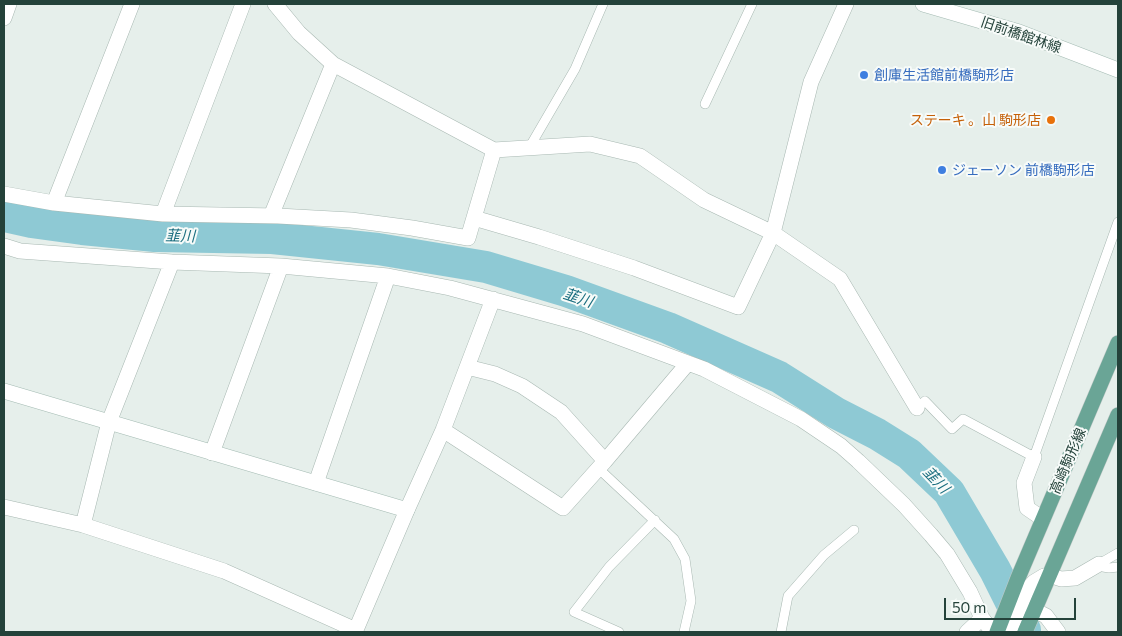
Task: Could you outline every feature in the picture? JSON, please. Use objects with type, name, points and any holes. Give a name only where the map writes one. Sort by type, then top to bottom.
[{"type":"main road","name":"高崎駒形線","points":[[1001,628],[1022,585],[1043,519],[1118,343]]},
{"type":"main road","name":"高崎駒形線","points":[[1026,632],[1118,415]]},
{"type":"street","points":[[4,18],[9,4]]},
{"type":"street","points":[[54,203],[132,4]]},
{"type":"street","points":[[163,214],[243,4]]},
{"type":"street","points":[[275,4],[298,33],[333,64],[494,150],[590,144],[640,156],[704,200],[773,232],[840,279],[917,408]]},
{"type":"street","points":[[474,218],[539,237],[738,307],[773,232],[810,82],[846,4]]},
{"type":"street","name":"旧前橋館林線","points":[[923,4],[1019,32],[1118,70]]},
{"type":"street","points":[[271,216],[333,64]]},
{"type":"street","points":[[4,194],[54,203],[163,214],[351,220],[468,238],[494,150]]},
{"type":"street","points":[[4,246],[20,251],[172,262],[281,266],[388,276],[450,288],[583,324],[704,369],[801,419],[841,446],[904,505],[931,535],[947,554],[988,626],[1001,628]]},
{"type":"street","points":[[83,525],[109,422],[172,262]]},
{"type":"street","points":[[212,452],[281,266]]},
{"type":"street","points":[[316,483],[388,276]]},
{"type":"street","points":[[4,507],[83,525],[224,571],[355,631],[443,430],[493,299]]},
{"type":"street","points":[[443,430],[563,508],[688,363]]},
{"type":"street","points":[[467,367],[495,374],[522,386],[561,412],[602,464]]},
{"type":"street","points":[[4,391],[407,510]]},
{"type":"street","points":[[1034,457],[1024,483],[1027,508],[1043,519]]},
{"type":"street","points":[[1022,585],[1049,575],[1061,579],[1075,578],[1099,564]]},
{"type":"street","points":[[1034,610],[1046,616],[1058,632]]},
{"type":"street","points":[[967,632],[982,618]]},
{"type":"lane","points":[[529,148],[575,69],[603,4]]},
{"type":"lane","points":[[705,104],[752,4]]},
{"type":"lane","points":[[917,408],[924,401],[952,429],[963,419],[1034,457],[1118,222]]},
{"type":"lane","points":[[602,464],[674,539],[685,559],[690,601],[684,632]]},
{"type":"lane","points":[[619,632],[574,612],[609,568],[655,520]]},
{"type":"lane","points":[[781,632],[788,596],[824,555],[854,530]]},
{"type":"lane","points":[[1118,553],[1099,564],[1109,568],[1118,567]]},
{"type":"waterway","name":"韮川","points":[[4,216],[82,229],[155,236],[272,238],[378,249],[486,267],[566,291],[668,328],[779,377],[836,413],[877,434],[909,454],[949,492],[995,570],[1025,630]]},
{"type":"place","name":"創庫生活館前橋駒形店","points":[[864,75]]},
{"type":"place","name":"ステーキ 。山 駒形店","points":[[1051,120]]},
{"type":"place","name":"ジェーソン 前橋駒形店","points":[[942,170]]}]
